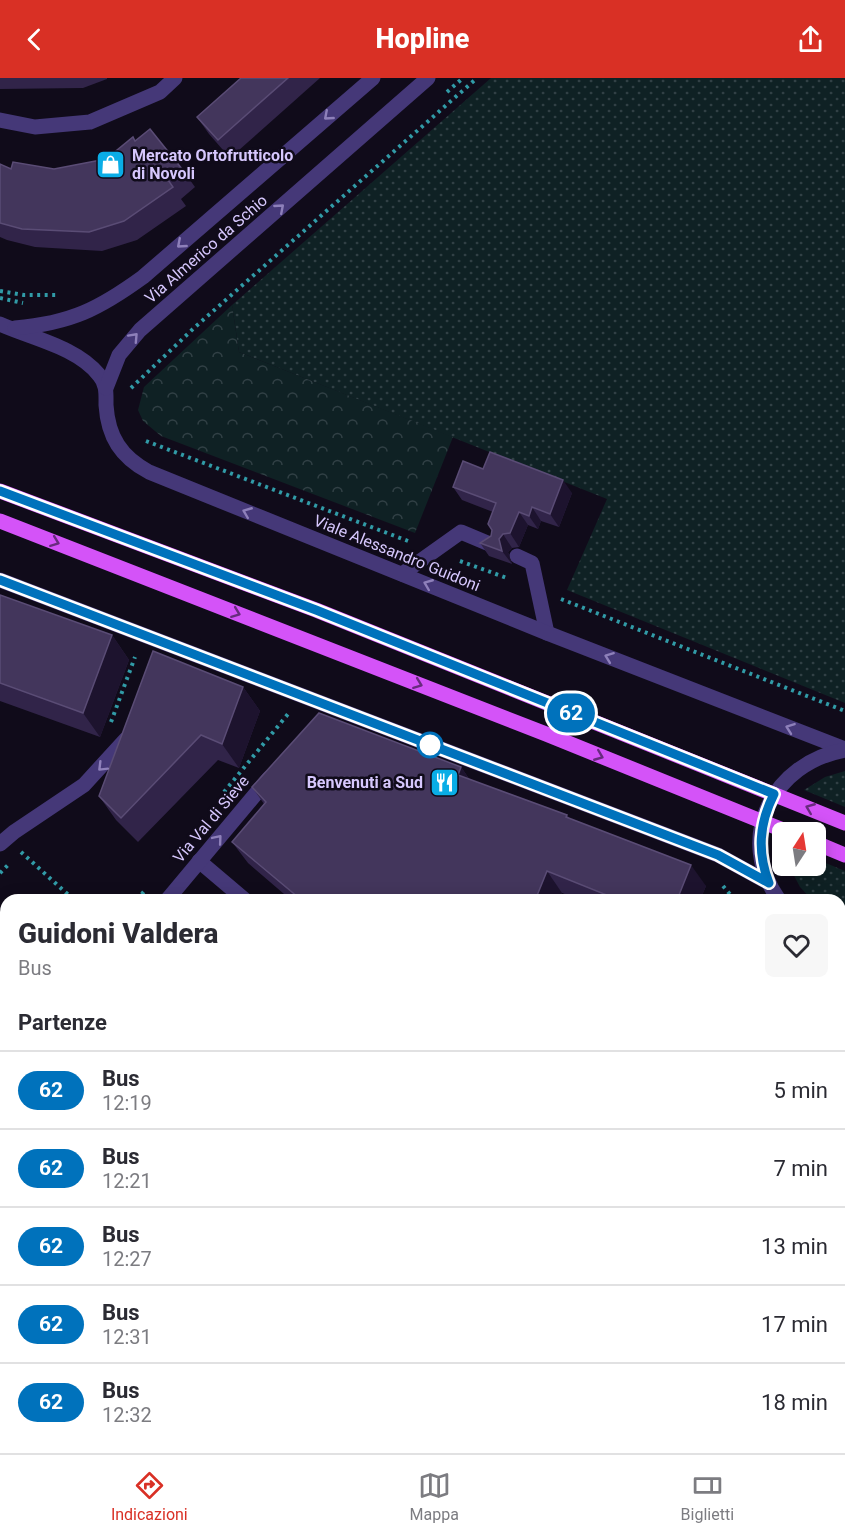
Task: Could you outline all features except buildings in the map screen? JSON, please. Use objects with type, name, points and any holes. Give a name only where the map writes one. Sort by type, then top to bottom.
[{"type":"main road","points":[[0,491],[316,610],[845,822]]},
{"type":"main road","points":[[0,521],[535,730],[772,826]]},
{"type":"main road","points":[[826,847],[845,855]]},
{"type":"street","points":[[0,120],[35,127],[90,122],[160,92],[176,78]]},
{"type":"street","name":"Via Almerico da Schio","points":[[5,326],[65,320],[105,304],[143,277],[373,78]]},
{"type":"street","name":"Via Almerico da Schio","points":[[106,388],[119,355],[140,330],[428,78]]},
{"type":"street","points":[[5,326],[76,356],[100,375],[106,388]]},
{"type":"street","name":"Viale Alessandro Guidoni","points":[[106,388],[108,426],[114,441],[124,455],[138,466],[547,633],[845,749]]},
{"type":"street","points":[[402,574],[461,532],[492,545]]},
{"type":"street","points":[[517,556],[532,563],[547,633]]},
{"type":"street","points":[[0,580],[160,640],[326,713],[718,855],[769,883],[770,894]]},
{"type":"street","points":[[155,656],[160,640]]},
{"type":"street","points":[[0,844],[84,785],[114,755],[126,740],[129,729]]},
{"type":"street","name":"Viale Alessandro Guidoni","points":[[775,894],[769,883],[761,853],[763,823],[774,794],[798,768],[821,756],[845,749]]},
{"type":"street","name":"Via Val di Sieve","points":[[172,894],[276,770]]},
{"type":"street","points":[[199,861],[239,894]]},
{"type":"path","points":[[194,328],[477,78]]},
{"type":"path","points":[[0,291],[24,295],[64,295]]},
{"type":"path","points":[[110,723],[136,658]]},
{"type":"path","points":[[21,852],[67,894]]},
{"type":"path","points":[[721,883],[730,894]]},
{"type":"green space","points":[[491,78],[845,78],[845,703],[567,590],[607,499],[239,352],[232,305]]},
{"type":"green space","points":[[232,305],[239,352],[453,437],[415,533],[161,436],[143,421],[138,410],[144,387]]},
{"type":"green space","points":[[845,771],[845,807],[804,790],[825,777]]},
{"type":"green space","points":[[826,863],[845,871],[845,894],[806,894],[794,876],[826,876]]},
{"type":"bus line","name":"62","points":[[0,491],[316,610],[774,794],[765,813],[760,838],[764,869],[769,883],[718,855],[0,580]]},
{"type":"place","name":"Mercato Ortofrutticolo di Novoli","points":[[111,164]]},
{"type":"place","name":"Benvenuti a Sud","points":[[444,782]]}]
